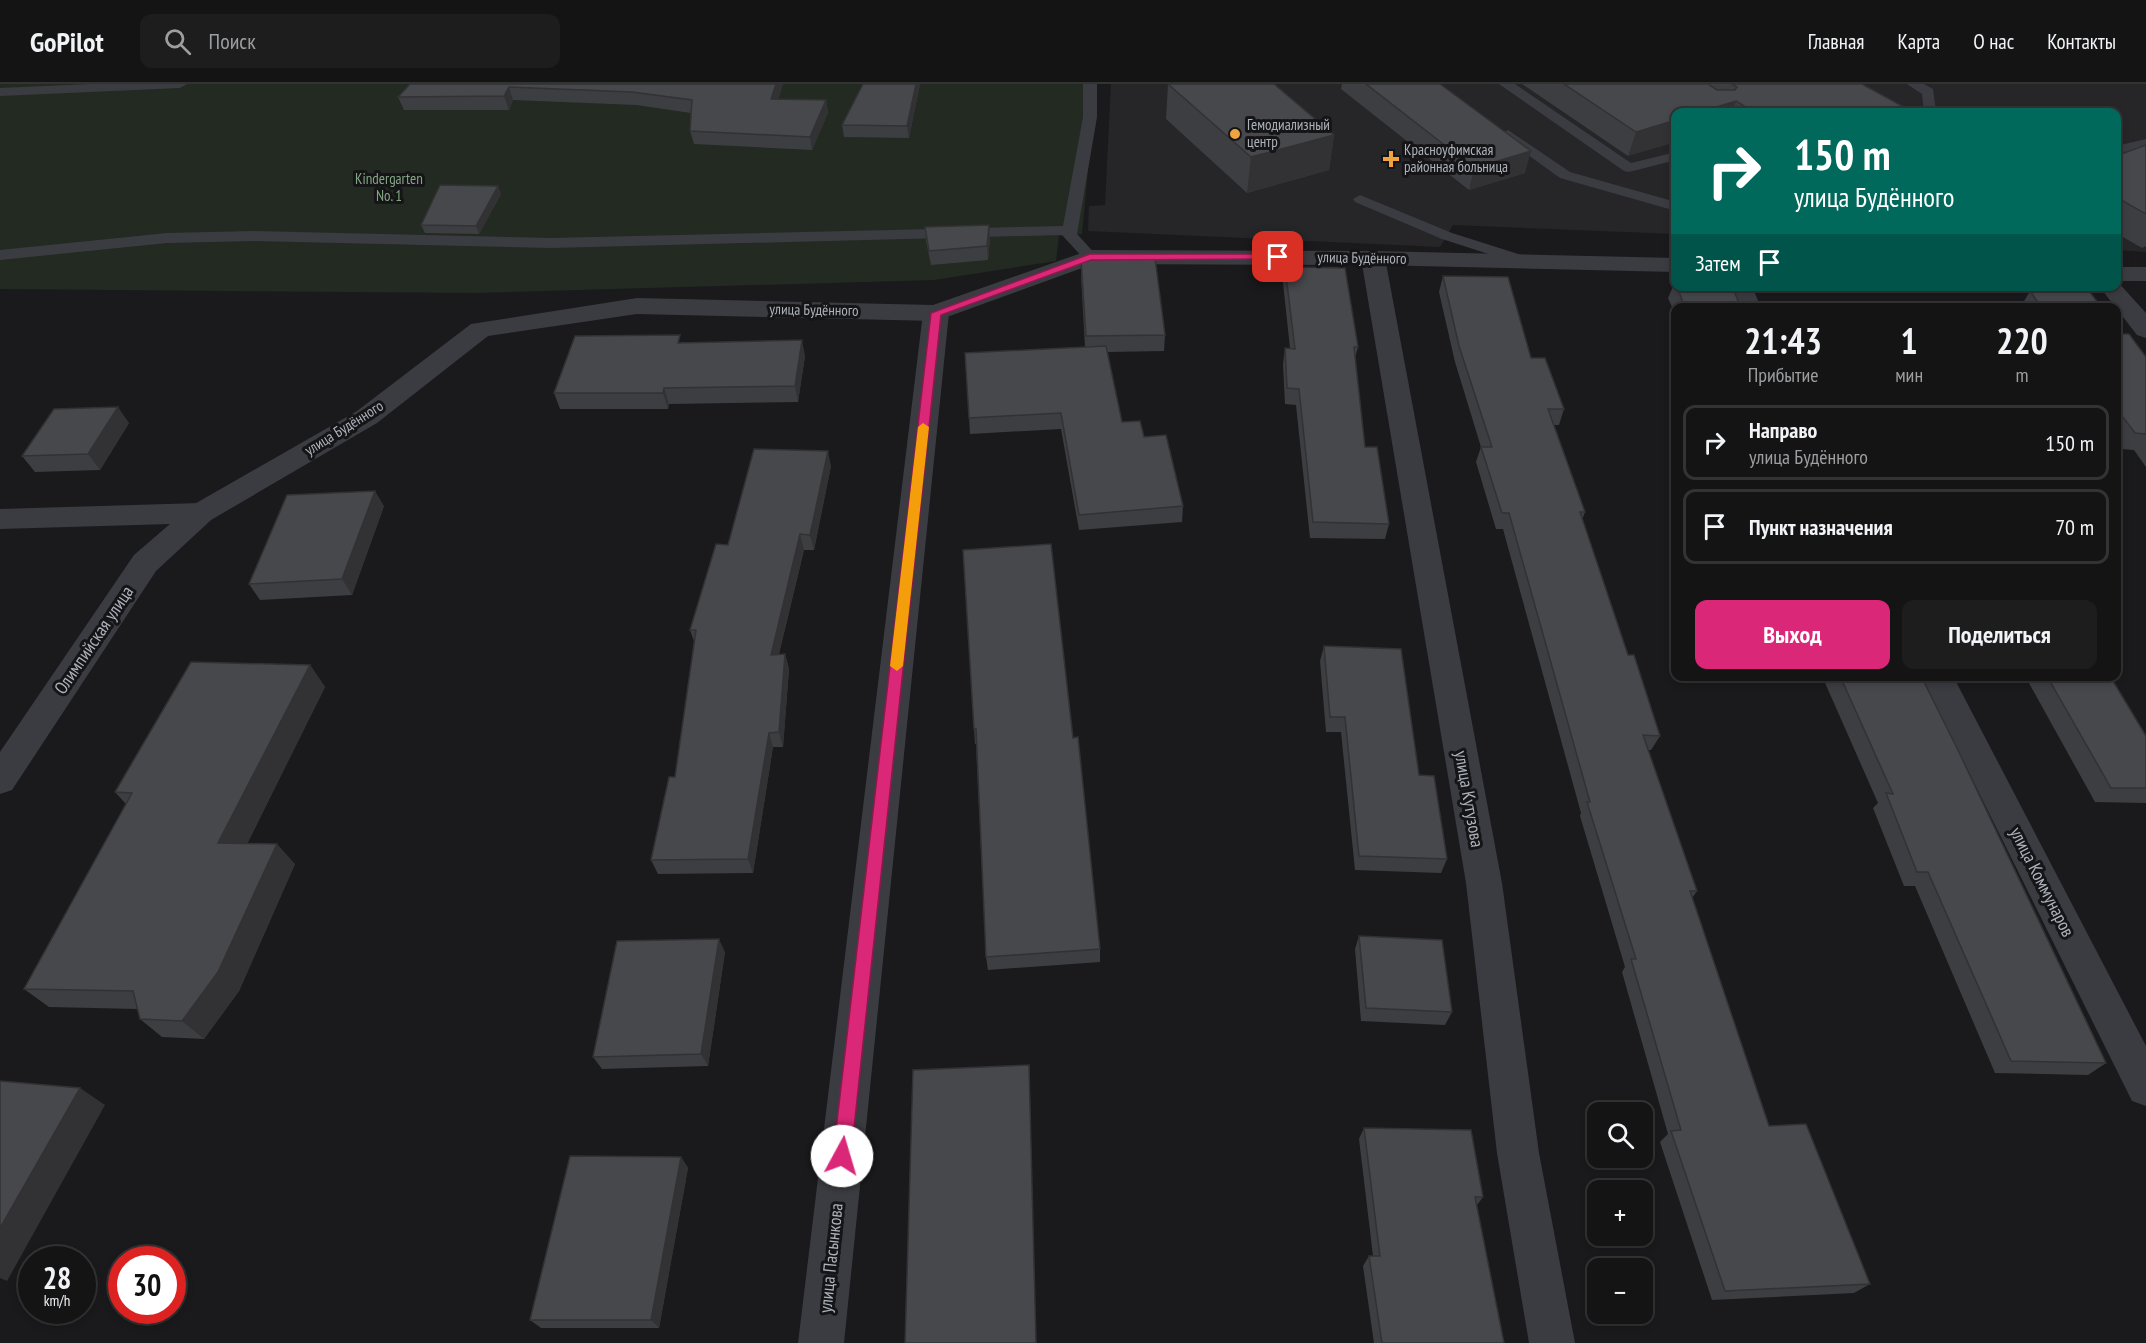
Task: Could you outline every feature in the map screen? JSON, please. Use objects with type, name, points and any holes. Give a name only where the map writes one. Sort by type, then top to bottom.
[{"type":"street","name":"улица Будённого","points":[[0,519],[201,513],[367,417],[480,329],[637,306],[936,313],[1090,257],[1373,258],[1671,265]]},
{"type":"street","name":"улица Кутузова","points":[[1373,258],[1484,883],[1518,1153],[1552,1343]]},
{"type":"street","points":[[2121,274],[2146,274]]},
{"type":"street","points":[[2116,291],[2146,330]]},
{"type":"street","name":"улица Пасынкова","points":[[821,1343],[936,313]]},
{"type":"street","name":"Олимпийская улица","points":[[0,780],[145,563],[201,513]]},
{"type":"street","name":"улица Коммунаров","points":[[1940,681],[2146,1087]]},
{"type":"lane","points":[[0,92],[180,84]]},
{"type":"lane","points":[[1090,84],[1090,117],[1069,235],[1090,257]]},
{"type":"lane","points":[[1506,84],[1629,168],[1671,157]]},
{"type":"lane","points":[[1914,84],[1929,92],[1930,108]]},
{"type":"lane","points":[[1492,123],[1565,175],[1671,206]]},
{"type":"lane","points":[[2121,149],[2146,143]]},
{"type":"lane","points":[[1360,199],[1447,236],[1529,262]]},
{"type":"lane","points":[[0,255],[167,238],[243,237],[551,243],[1070,230]]},
{"type":"shaded area","name":"Красноуфимская районная больница","points":[[1111,84],[2146,84],[2146,252],[2121,250],[2121,108],[1671,108],[1671,234],[1453,225],[1440,247],[1088,231],[1089,206],[1105,205]]},
{"type":"green space","name":"Kindergarten No. 1","points":[[0,84],[1096,84],[1082,234],[1059,236],[1056,261],[934,280],[477,293],[0,289]]},
{"type":"building","points":[[410,84],[776,84],[771,99],[826,100],[810,137],[690,131],[692,100],[632,92],[509,87],[504,96],[398,97]]},
{"type":"building","points":[[863,84],[916,84],[907,126],[842,125]]},
{"type":"building","points":[[1168,84],[1274,84],[1334,135],[1251,157]]},
{"type":"building","points":[[1366,84],[1440,84],[1531,151],[1474,168]]},
{"type":"building","points":[[1564,84],[1708,84],[1717,90],[1735,90],[1737,87],[1732,84],[1862,84],[1906,108],[1747,108],[1736,101],[1713,108],[1671,108],[1671,122],[1636,132]]},
{"type":"building","points":[[2146,145],[2146,214],[2121,200],[2121,154]]},
{"type":"building","points":[[440,185],[498,186],[476,226],[421,225]]},
{"type":"building","points":[[989,225],[987,246],[929,251],[925,227]]},
{"type":"building","points":[[1155,258],[1165,335],[1086,336],[1081,260]]},
{"type":"building","points":[[1285,267],[1345,268],[1358,347],[1354,347],[1365,447],[1377,447],[1389,524],[1313,522],[1299,389],[1287,388],[1285,348],[1295,349]]},
{"type":"building","points":[[1443,276],[1508,277],[1531,358],[1545,358],[1564,409],[1548,409],[1585,512],[1580,512],[1628,655],[1634,655],[1660,736],[1643,735],[1697,891],[1690,891],[1769,1126],[1806,1124],[1870,1284],[1725,1291],[1671,1131],[1681,1130],[1631,959],[1636,959],[1587,802],[1590,802],[1509,513],[1502,513],[1481,447],[1492,447],[1459,346]]},
{"type":"building","points":[[1679,291],[1734,291],[1739,303],[1683,303]]},
{"type":"building","points":[[2030,291],[2089,291],[2098,303],[2038,303]]},
{"type":"building","points":[[2121,332],[2129,334],[2146,357],[2146,434],[2135,433],[2121,415]]},
{"type":"building","points":[[680,335],[678,343],[802,340],[795,386],[664,388],[663,393],[554,393],[575,336]]},
{"type":"building","points":[[1106,346],[1122,422],[1140,421],[1144,437],[1166,435],[1183,506],[1079,515],[1061,413],[969,418],[965,353]]},
{"type":"building","points":[[118,407],[88,454],[22,456],[54,409]]},
{"type":"building","points":[[754,449],[828,451],[810,535],[800,534],[771,655],[785,654],[779,732],[769,733],[748,859],[651,860],[669,777],[675,777],[696,630],[690,630],[716,544],[728,545]]},
{"type":"building","points":[[375,491],[342,579],[249,584],[287,495]]},
{"type":"building","points":[[1051,544],[1073,738],[1078,737],[1100,949],[986,957],[976,729],[974,729],[963,550]]},
{"type":"building","points":[[1324,646],[1401,649],[1419,775],[1434,776],[1447,859],[1359,856],[1345,717],[1330,717]]},
{"type":"building","points":[[191,662],[310,665],[218,843],[277,844],[218,972],[182,1021],[140,1019],[133,991],[24,989],[132,793],[115,792]]},
{"type":"building","points":[[1842,681],[1924,681],[2106,1063],[2011,1061],[1928,872],[1917,872],[1886,793],[1893,794]]},
{"type":"building","points":[[2050,681],[2113,681],[2146,736],[2146,788],[2111,788]]},
{"type":"building","points":[[1359,936],[1442,940],[1452,1012],[1366,1008]]},
{"type":"building","points":[[719,939],[701,1054],[593,1057],[617,941]]},
{"type":"building","points":[[1029,1065],[1036,1343],[905,1343],[913,1070]]},
{"type":"building","points":[[0,1081],[80,1088],[0,1228]]},
{"type":"building","points":[[1364,1128],[1471,1130],[1483,1197],[1475,1197],[1504,1343],[1382,1343],[1369,1256],[1380,1256]]},
{"type":"building","points":[[570,1156],[681,1157],[651,1320],[530,1320]]},
{"type":"slow traffic","points":[[897,666],[923,427]]},
{"type":"place","name":"Гемодиализный центр","points":[[1235,134]]},
{"type":"place","name":"Красноуфимская районная больница","points":[[1391,159]]},
{"type":"route","points":[[842,1156],[936,313],[1090,257],[1278,257]]}]
